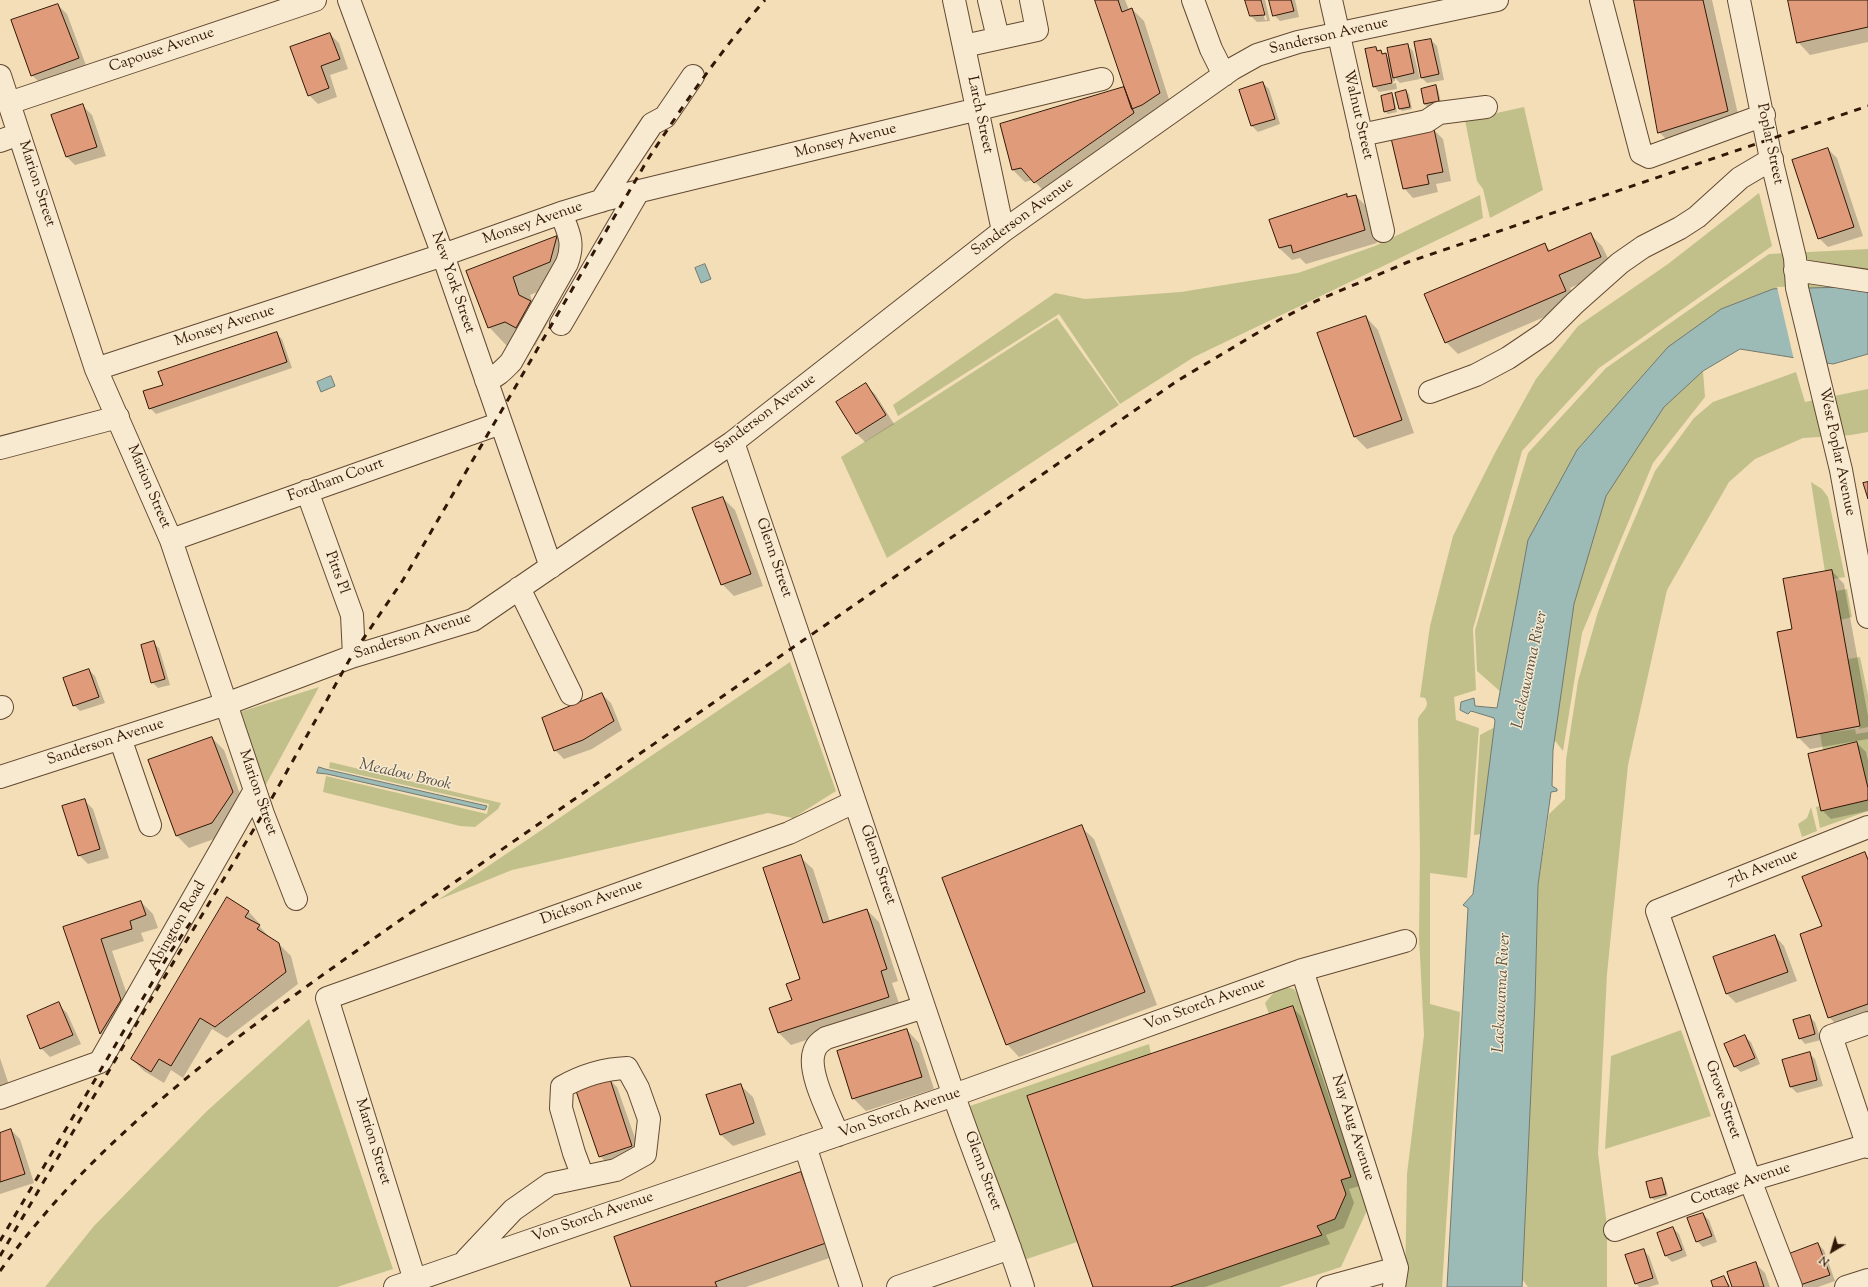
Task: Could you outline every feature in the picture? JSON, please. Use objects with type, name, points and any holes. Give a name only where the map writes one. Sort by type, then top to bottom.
[{"type":"street","name":"Capouse Avenue","points":[[9,103],[315,0]]},
{"type":"street","name":"New York Street","points":[[349,0],[443,255],[551,566]]},
{"type":"street","name":"Larch Street","points":[[954,0],[1003,231]]},
{"type":"street","points":[[989,0],[998,38]]},
{"type":"street","points":[[964,46],[1037,30],[1031,0]]},
{"type":"street","points":[[1193,0],[1211,49],[1224,75]]},
{"type":"street","name":"Walnut Street","points":[[1331,0],[1383,231]]},
{"type":"street","name":"Sanderson Avenue","points":[[0,777],[226,704],[354,656],[473,620],[733,442],[1003,231],[1224,75],[1257,55],[1274,49],[1338,34],[1497,0]]},
{"type":"street","points":[[1601,0],[1641,153],[1649,157],[1764,115]]},
{"type":"street","name":"Poplar Street","points":[[1739,0],[1772,159],[1793,248],[1796,279]]},
{"type":"street","name":"Marion Street","points":[[0,76],[9,103],[10,137],[96,369],[118,416],[171,540],[255,790],[296,899]]},
{"type":"street","points":[[601,201],[652,124],[665,117],[693,76]]},
{"type":"street","name":"Monsey Avenue","points":[[96,369],[443,255],[561,213],[601,201],[1102,79]]},
{"type":"street","points":[[1361,135],[1427,121],[1440,113],[1486,107]]},
{"type":"street","points":[[1430,392],[1476,375],[1508,358],[1545,334],[1575,303],[1620,264],[1643,247],[1680,228],[1697,217],[1740,178],[1772,159]]},
{"type":"street","points":[[561,324],[638,192]]},
{"type":"street","points":[[486,380],[494,378],[511,362],[567,262],[572,246],[561,213]]},
{"type":"street","points":[[1796,279],[1868,281]]},
{"type":"street","name":"West Poplar Avenue","points":[[1796,279],[1842,470],[1868,617]]},
{"type":"street","points":[[0,448],[118,416]]},
{"type":"street","name":"Fordham Court","points":[[171,540],[501,423]]},
{"type":"street","name":"Glenn Street","points":[[733,442],[792,612],[854,802],[882,877],[954,1095],[1023,1287]]},
{"type":"street","name":"Pitts Pl","points":[[307,491],[352,615],[354,656]]},
{"type":"street","points":[[519,588],[571,694]]},
{"type":"street","points":[[120,738],[150,825]]},
{"type":"street","name":"Abington Road","points":[[0,1098],[100,1062],[255,790]]},
{"type":"street","name":"Dickson Avenue","points":[[327,998],[789,833],[854,802]]},
{"type":"street","name":"7th Avenue","points":[[1657,911],[1868,827]]},
{"type":"street","name":"Grove Street","points":[[1657,911],[1750,1180],[1791,1287]]},
{"type":"street","name":"Von Storch Avenue","points":[[409,1285],[464,1262],[954,1095],[1302,970],[1405,941]]},
{"type":"street","name":"Nay Aug Avenue","points":[[1302,970],[1395,1278]]},
{"type":"street","name":"Marion Street","points":[[327,998],[409,1285]]},
{"type":"street","points":[[838,1135],[813,1072],[813,1054],[817,1045],[826,1038],[924,1007]]},
{"type":"street","points":[[1868,1023],[1831,1036],[1868,1146]]},
{"type":"street","points":[[464,1262],[520,1206],[550,1184],[583,1177],[616,1170],[645,1154],[649,1119],[638,1088],[627,1068],[608,1069],[578,1077],[562,1087],[562,1108],[574,1153],[583,1177]]},
{"type":"street","points":[[805,1146],[851,1287]]},
{"type":"street","name":"Cottage Avenue","points":[[1615,1230],[1750,1180],[1868,1146]]},
{"type":"street","points":[[898,1287],[1010,1248]]},
{"type":"street","points":[[1328,1287],[1395,1278]]},
{"type":"street","points":[[1846,1287],[1868,1280]]},
{"type":"shaded area","points":[[1524,107],[1543,190],[1490,218],[1483,189],[1477,181],[1465,120]]},
{"type":"shaded area","points":[[1759,193],[1772,246],[1599,368],[1522,451],[1473,629],[1476,690],[1454,697],[1456,720],[1479,728],[1467,878],[1430,873],[1430,1004],[1460,1012],[1442,1287],[1405,1287],[1407,1174],[1424,1035],[1419,937],[1420,854],[1418,719],[1427,704],[1425,698],[1420,697],[1430,626],[1453,536],[1496,451],[1536,379],[1578,326],[1668,264]]},
{"type":"shaded area","points":[[1480,195],[1483,218],[1194,357],[1120,404],[1059,314],[898,416],[893,405],[1055,293],[1085,299],[1181,292],[1298,273],[1375,246]]},
{"type":"shaded area","points":[[1868,249],[1868,307],[1701,346],[1705,397],[1653,463],[1582,633],[1563,751],[1553,738],[1477,671],[1475,630],[1528,453],[1606,368],[1769,254]]},
{"type":"shaded area","points":[[1057,318],[1119,405],[887,558],[841,457]]},
{"type":"shaded area","points":[[1796,372],[1805,402],[1868,389],[1868,432],[1851,435],[1803,438],[1755,459],[1729,482],[1667,590],[1628,765],[1607,974],[1598,1153],[1607,1226],[1607,1287],[1528,1287],[1522,1279],[1535,1001],[1538,885],[1549,814],[1565,799],[1566,760],[1578,681],[1598,612],[1620,553],[1655,471],[1694,418],[1713,402]]},
{"type":"shaded area","points":[[1811,482],[1822,489],[1828,497],[1845,577],[1834,579],[1832,571],[1825,572]]},
{"type":"shaded area","points":[[1847,589],[1852,617],[1841,620],[1836,591]]},
{"type":"shaded area","points":[[1860,657],[1868,695],[1868,727],[1859,729],[1860,726],[1848,659]]},
{"type":"shaded area","points":[[790,662],[836,791],[793,818],[768,813],[512,870],[438,900]]},
{"type":"shaded area","points":[[319,687],[263,790],[240,712]]},
{"type":"shaded area","points":[[1495,727],[1490,833],[1474,835],[1480,735]]},
{"type":"shaded area","points":[[1855,729],[1856,734],[1868,732],[1868,788],[1857,742],[1823,750],[1820,734]]},
{"type":"shaded area","points":[[330,762],[501,803],[498,809],[475,827],[460,826],[323,792],[326,776],[487,814],[489,804],[329,768]]},
{"type":"shaded area","points":[[1868,800],[1868,811],[1820,828],[1816,807],[1820,806],[1821,810]]},
{"type":"shaded area","points":[[1811,807],[1817,831],[1802,837],[1798,824],[1807,818]]},
{"type":"shaded area","points":[[1285,987],[1294,989],[1301,999],[1369,1206],[1341,1267],[1279,1287],[1170,1287],[1321,1235],[1317,1226],[1335,1219],[1346,1194],[1341,1180],[1351,1177],[1293,1006],[1269,1014],[1265,1003],[1276,990]]},
{"type":"shaded area","points":[[309,1019],[393,1269],[337,1287],[45,1287],[94,1226],[207,1111]]},
{"type":"shaded area","points":[[1681,1030],[1711,1116],[1605,1149],[1611,1056]]},
{"type":"shaded area","points":[[1149,1044],[1151,1054],[1027,1096],[1077,1242],[1021,1261],[970,1106]]},
{"type":"water","points":[[705,264],[711,279],[701,283],[695,268]]},
{"type":"water","name":"Lackawanna River","points":[[1853,287],[1868,290],[1868,354],[1833,364],[1740,349],[1703,371],[1664,407],[1606,496],[1574,604],[1553,750],[1552,786],[1557,789],[1557,791],[1551,792],[1538,885],[1535,1001],[1522,1287],[1447,1287],[1468,908],[1463,905],[1473,894],[1495,721],[1494,718],[1471,711],[1468,714],[1460,710],[1461,702],[1474,698],[1475,706],[1497,708],[1528,540],[1577,450],[1668,347],[1721,309],[1773,289]]},
{"type":"water","points":[[331,376],[335,386],[321,392],[317,382]]},
{"type":"water","points":[[319,767],[487,806],[485,810],[317,773]]},
{"type":"pier","points":[[1807,286],[1827,365],[1794,360],[1777,287]]},
{"type":"building","points":[[1095,0],[1118,0],[1122,12],[1132,8],[1160,93],[1142,105],[1132,109]]},
{"type":"building","points":[[1245,0],[1261,0],[1265,15],[1250,16]]},
{"type":"building","points":[[1269,0],[1291,0],[1294,11],[1273,16]]},
{"type":"building","points":[[1634,0],[1703,0],[1728,111],[1658,133]]},
{"type":"building","points":[[1788,0],[1868,0],[1868,27],[1797,43]]},
{"type":"building","points":[[58,4],[79,58],[31,76],[11,20]]},
{"type":"building","points":[[330,33],[340,59],[321,66],[329,88],[308,96],[290,47]]},
{"type":"building","points":[[1431,39],[1439,74],[1421,78],[1414,42]]},
{"type":"building","points":[[1408,44],[1414,73],[1393,78],[1387,48]]},
{"type":"building","points":[[1376,47],[1377,51],[1381,50],[1382,54],[1386,53],[1392,83],[1373,87],[1365,49]]},
{"type":"building","points":[[1263,82],[1275,119],[1251,126],[1239,90]]},
{"type":"building","points":[[1436,85],[1439,101],[1424,104],[1421,89]]},
{"type":"building","points":[[1124,87],[1134,113],[1034,183],[1021,168],[1012,170],[1000,124]]},
{"type":"building","points":[[1406,90],[1410,107],[1399,109],[1395,93]]},
{"type":"building","points":[[1392,93],[1395,109],[1384,112],[1381,96]]},
{"type":"building","points":[[83,104],[97,147],[66,157],[51,115]]},
{"type":"building","points":[[1434,129],[1443,172],[1427,175],[1429,184],[1403,189],[1391,138]]},
{"type":"building","points":[[1828,148],[1854,227],[1818,239],[1792,160]]},
{"type":"building","points":[[1347,194],[1347,197],[1356,195],[1365,230],[1293,253],[1291,245],[1279,248],[1269,220]]},
{"type":"building","points":[[1591,233],[1601,257],[1559,275],[1566,291],[1445,343],[1424,294],[1545,243],[1548,251]]},
{"type":"building","points":[[557,236],[550,262],[513,277],[519,295],[531,301],[516,328],[505,322],[488,328],[466,271]]},
{"type":"building","points":[[1366,316],[1402,420],[1354,437],[1317,333]]},
{"type":"building","points":[[277,332],[287,362],[149,409],[143,391],[163,385],[158,372]]},
{"type":"building","points":[[866,383],[886,415],[856,434],[836,402]]},
{"type":"building","points":[[1868,482],[1868,499],[1863,483]]},
{"type":"building","points":[[723,497],[751,574],[721,585],[692,508]]},
{"type":"building","points":[[1832,570],[1860,726],[1797,738],[1777,632],[1792,629],[1783,579]]},
{"type":"building","points":[[154,641],[165,679],[151,683],[141,645]]},
{"type":"building","points":[[89,669],[99,697],[73,706],[63,678]]},
{"type":"building","points":[[602,693],[614,721],[583,740],[554,751],[542,718]]},
{"type":"building","points":[[212,737],[233,792],[212,823],[176,836],[148,760]]},
{"type":"building","points":[[1857,742],[1868,788],[1868,800],[1821,811],[1808,754]]},
{"type":"building","points":[[85,799],[100,849],[78,856],[62,806]]},
{"type":"building","points":[[1082,825],[1145,992],[1006,1045],[942,878]]},
{"type":"building","points":[[1865,852],[1868,860],[1868,1004],[1828,1018],[1800,934],[1822,926],[1802,877]]},
{"type":"building","points":[[801,855],[823,923],[867,909],[887,969],[881,971],[889,997],[778,1033],[769,1008],[792,1000],[786,984],[800,979],[763,868]]},
{"type":"building","points":[[227,897],[249,911],[245,917],[260,925],[257,929],[279,943],[286,972],[215,1027],[200,1018],[171,1066],[159,1059],[151,1072],[131,1059]]},
{"type":"building","points":[[141,901],[146,915],[130,921],[132,929],[101,939],[121,1000],[100,1034],[63,927]]},
{"type":"building","points":[[1775,935],[1788,972],[1726,994],[1713,957]]},
{"type":"building","points":[[59,1002],[73,1035],[40,1049],[27,1016]]},
{"type":"building","points":[[1293,1006],[1351,1177],[1341,1180],[1346,1194],[1335,1219],[1317,1226],[1322,1235],[1170,1287],[1093,1287],[1027,1096]]},
{"type":"building","points":[[1810,1015],[1815,1034],[1799,1039],[1793,1020]]},
{"type":"building","points":[[907,1029],[922,1077],[852,1099],[837,1051]]},
{"type":"building","points":[[1745,1035],[1755,1058],[1734,1067],[1724,1044]]},
{"type":"building","points":[[1810,1052],[1817,1080],[1790,1087],[1782,1060]]},
{"type":"building","points":[[609,1076],[632,1146],[599,1157],[575,1088]]},
{"type":"building","points":[[741,1084],[754,1123],[720,1135],[706,1095]]},
{"type":"building","points":[[11,1129],[25,1174],[0,1182],[0,1133]]},
{"type":"building","points":[[801,1172],[826,1243],[715,1282],[717,1287],[631,1287],[614,1237]]},
{"type":"building","points":[[1662,1178],[1666,1194],[1650,1198],[1646,1182]]},
{"type":"building","points":[[1703,1213],[1712,1236],[1696,1242],[1687,1218]]},
{"type":"building","points":[[1673,1227],[1682,1250],[1665,1256],[1657,1233]]},
{"type":"building","points":[[1818,1243],[1830,1275],[1800,1285],[1789,1254]]},
{"type":"building","points":[[1644,1249],[1653,1278],[1635,1284],[1625,1255]]},
{"type":"building","points":[[1756,1262],[1764,1287],[1732,1287],[1727,1272]]},
{"type":"building","points":[[1724,1276],[1729,1287],[1713,1287],[1711,1281]]},
{"type":"railway","points":[[0,1256],[147,1006],[263,814],[351,657],[403,580],[648,159],[675,118],[733,38],[765,0]]},
{"type":"railway","points":[[0,1271],[40,1219],[84,1171],[132,1125],[233,1041],[286,1001],[393,925],[1177,381],[1279,320],[1316,301],[1408,262],[1868,106]]},
{"type":"railway","points":[[0,1241],[169,954],[191,922]]},
{"type":"water label","name":"Meadow Brook","points":[[405,776]]}]
